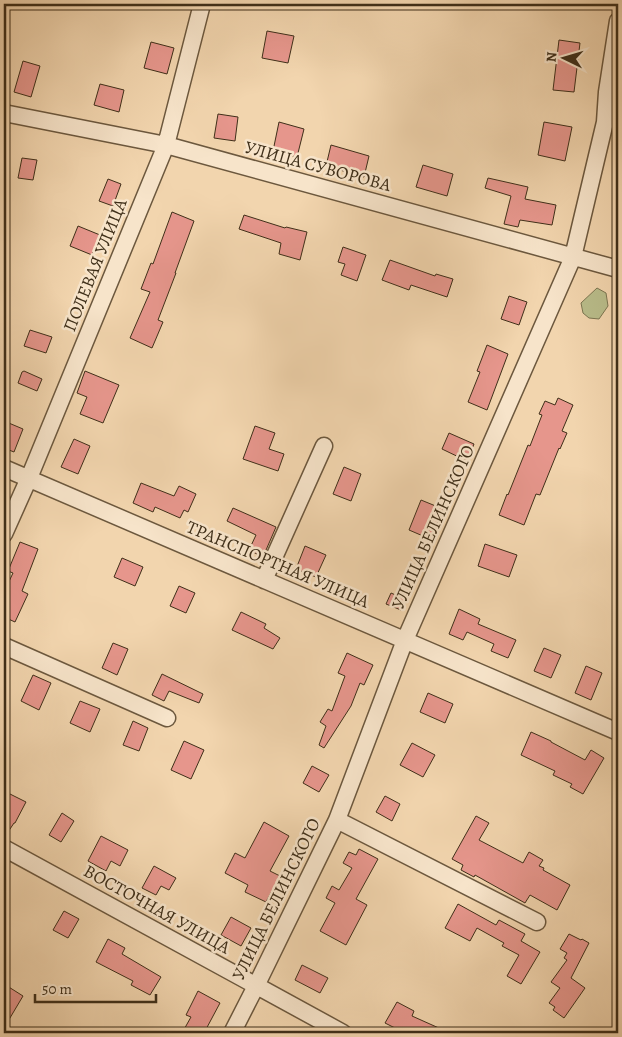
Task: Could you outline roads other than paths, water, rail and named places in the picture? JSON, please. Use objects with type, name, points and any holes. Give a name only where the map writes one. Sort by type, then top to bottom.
[{"type":"street","name":"ПОЛЕВАЯ УЛИЦА","points":[[4,534],[29,478],[166,145],[202,4]]},
{"type":"street","name":"УЛИЦА БЕЛИНСКОГО","points":[[232,1033],[337,820],[405,640],[573,257],[605,122],[607,92],[618,21]]},
{"type":"street","name":"УЛИЦА СУВОРОВА","points":[[4,113],[166,145],[618,269]]},
{"type":"street","points":[[264,580],[324,446]]},
{"type":"street","name":"ТРАНСПОРТНАЯ УЛИЦА","points":[[4,468],[618,732]]},
{"type":"street","points":[[4,646],[167,718]]},
{"type":"street","points":[[337,820],[537,922]]},
{"type":"street","name":"ВОСТОЧНАЯ УЛИЦА","points":[[4,848],[343,1033]]}]
